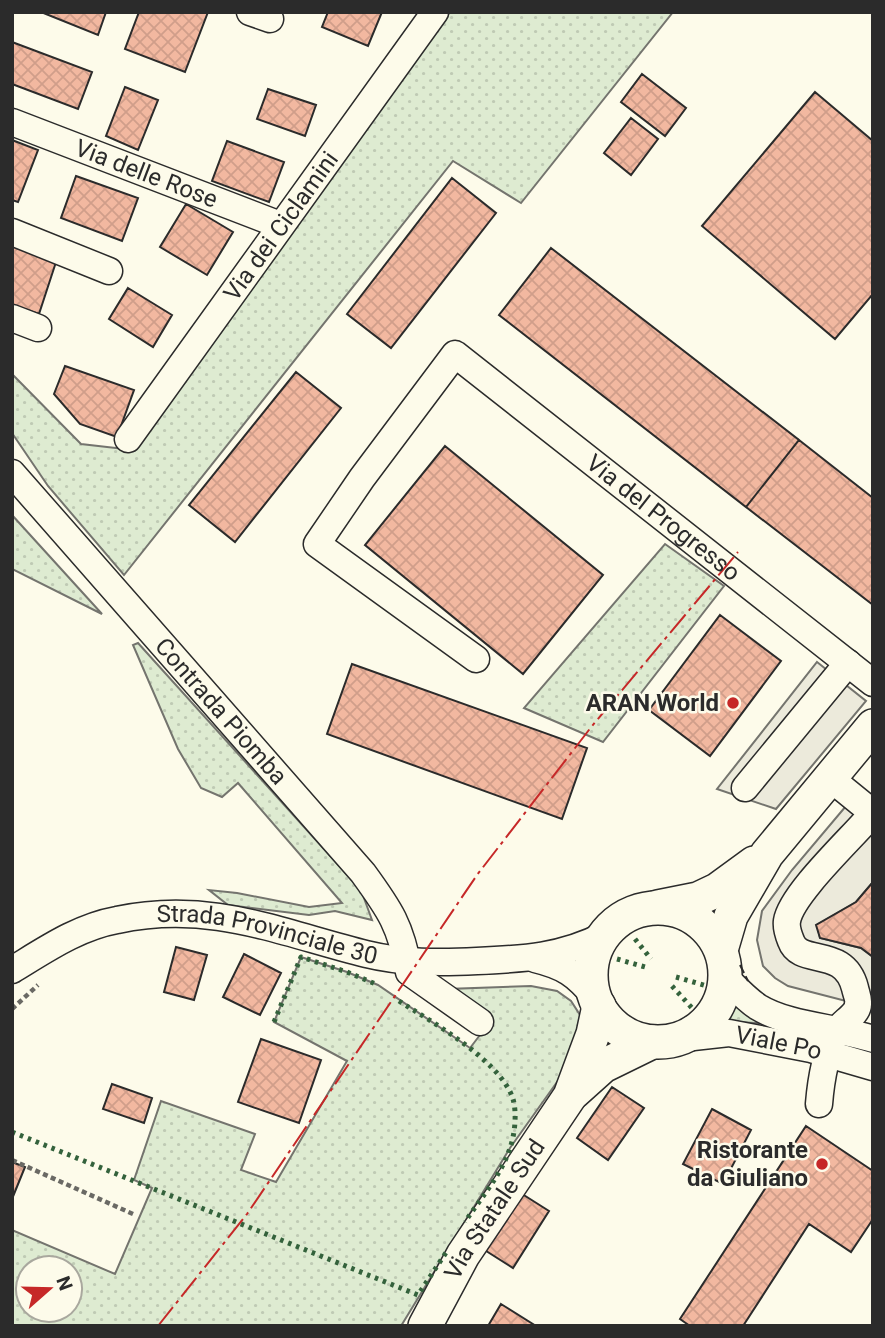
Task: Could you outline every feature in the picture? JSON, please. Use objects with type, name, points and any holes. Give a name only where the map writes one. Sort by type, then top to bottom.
[{"type":"main road","points":[[767,854],[717,890],[698,899],[634,912],[605,934],[592,964],[592,981],[597,1002],[608,1020],[635,1039],[668,1042],[684,1038],[701,1028],[714,1014],[722,997],[723,964],[731,916],[767,854],[873,726]]},
{"type":"main road","points":[[652,908],[686,914],[706,929],[723,964]]},
{"type":"main road","points":[[570,1096],[593,1034],[597,1002]]},
{"type":"main road","points":[[570,1096],[603,1066],[652,1042]]},
{"type":"main road","name":"Via Statale Sud","points":[[425,1326],[463,1255],[570,1096]]},
{"type":"street","name":"Via dei Ciclamini","points":[[128,439],[435,12]]},
{"type":"street","name":"Via delle Rose","points":[[12,122],[280,225]]},
{"type":"street","points":[[12,232],[109,271]]},
{"type":"street","points":[[12,318],[38,328]]},
{"type":"street","name":"Via del Progresso","points":[[476,659],[317,544],[362,478],[455,354],[873,682]]},
{"type":"street","name":"Contrada Piomba","points":[[12,473],[363,873],[393,915],[407,961]]},
{"type":"street","points":[[745,788],[848,663]]},
{"type":"street","points":[[819,1104],[822,1071],[837,1029],[857,1010],[859,1003],[853,980],[844,967],[834,961],[805,955],[792,945],[786,923],[797,898],[873,813],[830,778]]},
{"type":"street","name":"Strada Provinciale 30","points":[[12,970],[72,935],[94,926],[116,920],[168,914],[207,915],[251,921],[368,954],[431,963],[533,958],[572,949],[605,934]]},
{"type":"street","name":"Strada Provinciale 30","points":[[533,958],[576,975],[597,1002]]},
{"type":"street","points":[[407,961],[409,972],[480,1022]]},
{"type":"street","name":"Viale Po","points":[[723,964],[740,993],[759,1007],[786,1019],[873,1039]]},
{"type":"street","name":"Viale Po","points":[[684,1038],[729,1032],[873,1067]]},
{"type":"path","points":[[12,1160],[133,1214]]},
{"type":"green space","points":[[450,12],[673,12],[521,203],[453,161],[124,575],[48,486],[12,433],[12,374],[81,444],[133,450]]},
{"type":"green space","points":[[12,515],[102,614],[12,569]]},
{"type":"green space","points":[[665,544],[724,586],[603,742],[524,708]]},
{"type":"green space","points":[[138,643],[361,890],[372,920],[335,911],[309,915],[228,905],[209,890],[309,907],[342,903],[238,783],[222,797],[201,788],[178,749],[133,645]]},
{"type":"green space","points":[[301,957],[378,985],[470,1048],[490,1022],[448,989],[531,986],[557,991],[571,1001],[582,1018],[582,1047],[510,1148],[401,1326],[12,1326],[12,1230],[68,1254],[14,1254],[14,1324],[84,1324],[84,1261],[115,1274],[152,1188],[134,1180],[161,1101],[255,1134],[241,1170],[276,1182],[347,1061],[274,1022]]},
{"type":"green space","points":[[734,995],[775,1024],[720,1021]]},
{"type":"shaded area","points":[[817,662],[866,701],[776,809],[717,789]]},
{"type":"shaded area","points":[[846,806],[873,832],[873,882],[856,902],[817,925],[820,938],[861,948],[873,957],[873,1008],[788,986],[763,966],[757,940],[762,911],[792,870]]},
{"type":"building","points":[[41,12],[106,12],[98,35]]},
{"type":"building","points":[[139,12],[208,12],[185,72],[125,49]]},
{"type":"building","points":[[328,12],[382,12],[368,46],[322,27]]},
{"type":"building","points":[[12,42],[92,72],[78,109],[12,84]]},
{"type":"building","points":[[642,74],[686,108],[665,136],[621,102]]},
{"type":"building","points":[[125,87],[158,100],[138,150],[106,136]]},
{"type":"building","points":[[268,89],[316,105],[305,136],[257,119]]},
{"type":"building","points":[[815,92],[873,141],[873,294],[835,339],[702,226]]},
{"type":"building","points":[[631,118],[658,139],[631,175],[604,153]]},
{"type":"building","points":[[12,140],[38,150],[18,202],[12,200]]},
{"type":"building","points":[[227,141],[284,162],[269,202],[212,181]]},
{"type":"building","points":[[76,176],[138,198],[122,241],[61,218]]},
{"type":"building","points":[[452,178],[496,213],[391,348],[347,314]]},
{"type":"building","points":[[186,204],[233,232],[207,275],[160,247]]},
{"type":"building","points":[[14,245],[57,259],[39,314],[12,305]]},
{"type":"building","points":[[551,248],[799,440],[746,507],[499,315]]},
{"type":"building","points":[[128,288],[172,315],[153,347],[109,319]]},
{"type":"building","points":[[65,366],[134,390],[117,437],[80,424],[54,394]]},
{"type":"building","points":[[296,372],[341,408],[235,542],[189,505]]},
{"type":"building","points":[[799,440],[873,498],[873,605],[746,507]]},
{"type":"building","points":[[445,446],[603,575],[523,674],[365,545]]},
{"type":"building","points":[[720,615],[781,661],[710,756],[649,710]]},
{"type":"building","points":[[352,664],[587,748],[562,819],[327,734]]},
{"type":"building","points":[[873,882],[873,957],[861,948],[820,938],[816,925],[856,902]]},
{"type":"building","points":[[176,947],[207,955],[194,1000],[164,992]]},
{"type":"building","points":[[244,954],[281,973],[260,1015],[223,997]]},
{"type":"building","points":[[261,1039],[321,1060],[299,1123],[238,1102]]},
{"type":"building","points":[[112,1084],[152,1098],[144,1123],[103,1109]]},
{"type":"building","points":[[612,1087],[644,1108],[608,1160],[577,1138]]},
{"type":"building","points":[[712,1109],[751,1130],[723,1184],[683,1164]]},
{"type":"building","points":[[806,1126],[873,1171],[873,1219],[851,1252],[809,1224],[743,1326],[690,1326],[680,1319]]},
{"type":"building","points":[[12,1162],[25,1167],[12,1199]]},
{"type":"building","points":[[519,1192],[549,1211],[513,1268],[483,1249]]},
{"type":"building","points":[[501,1304],[536,1326],[488,1326]]},
{"type":"hedge","points":[[635,939],[651,959]]},
{"type":"hedge","points":[[274,1022],[301,957],[378,985]]},
{"type":"hedge","points":[[617,959],[645,967]]},
{"type":"hedge","points":[[676,977],[707,986]]},
{"type":"hedge","points":[[672,986],[692,1008]]},
{"type":"hedge","points":[[399,1001],[480,1057],[495,1071],[513,1099],[514,1130],[506,1158],[465,1222]]},
{"type":"hedge","points":[[12,1132],[418,1295],[447,1251]]},
{"type":"fence","points":[[740,965],[748,981]]},
{"type":"power","points":[[158,1326],[247,1214],[477,875],[592,726],[738,552]]},
{"type":"place","name":"ARAN World","points":[[733,703]]},
{"type":"place","name":"Ristorante da Giuliano","points":[[822,1164]]}]
